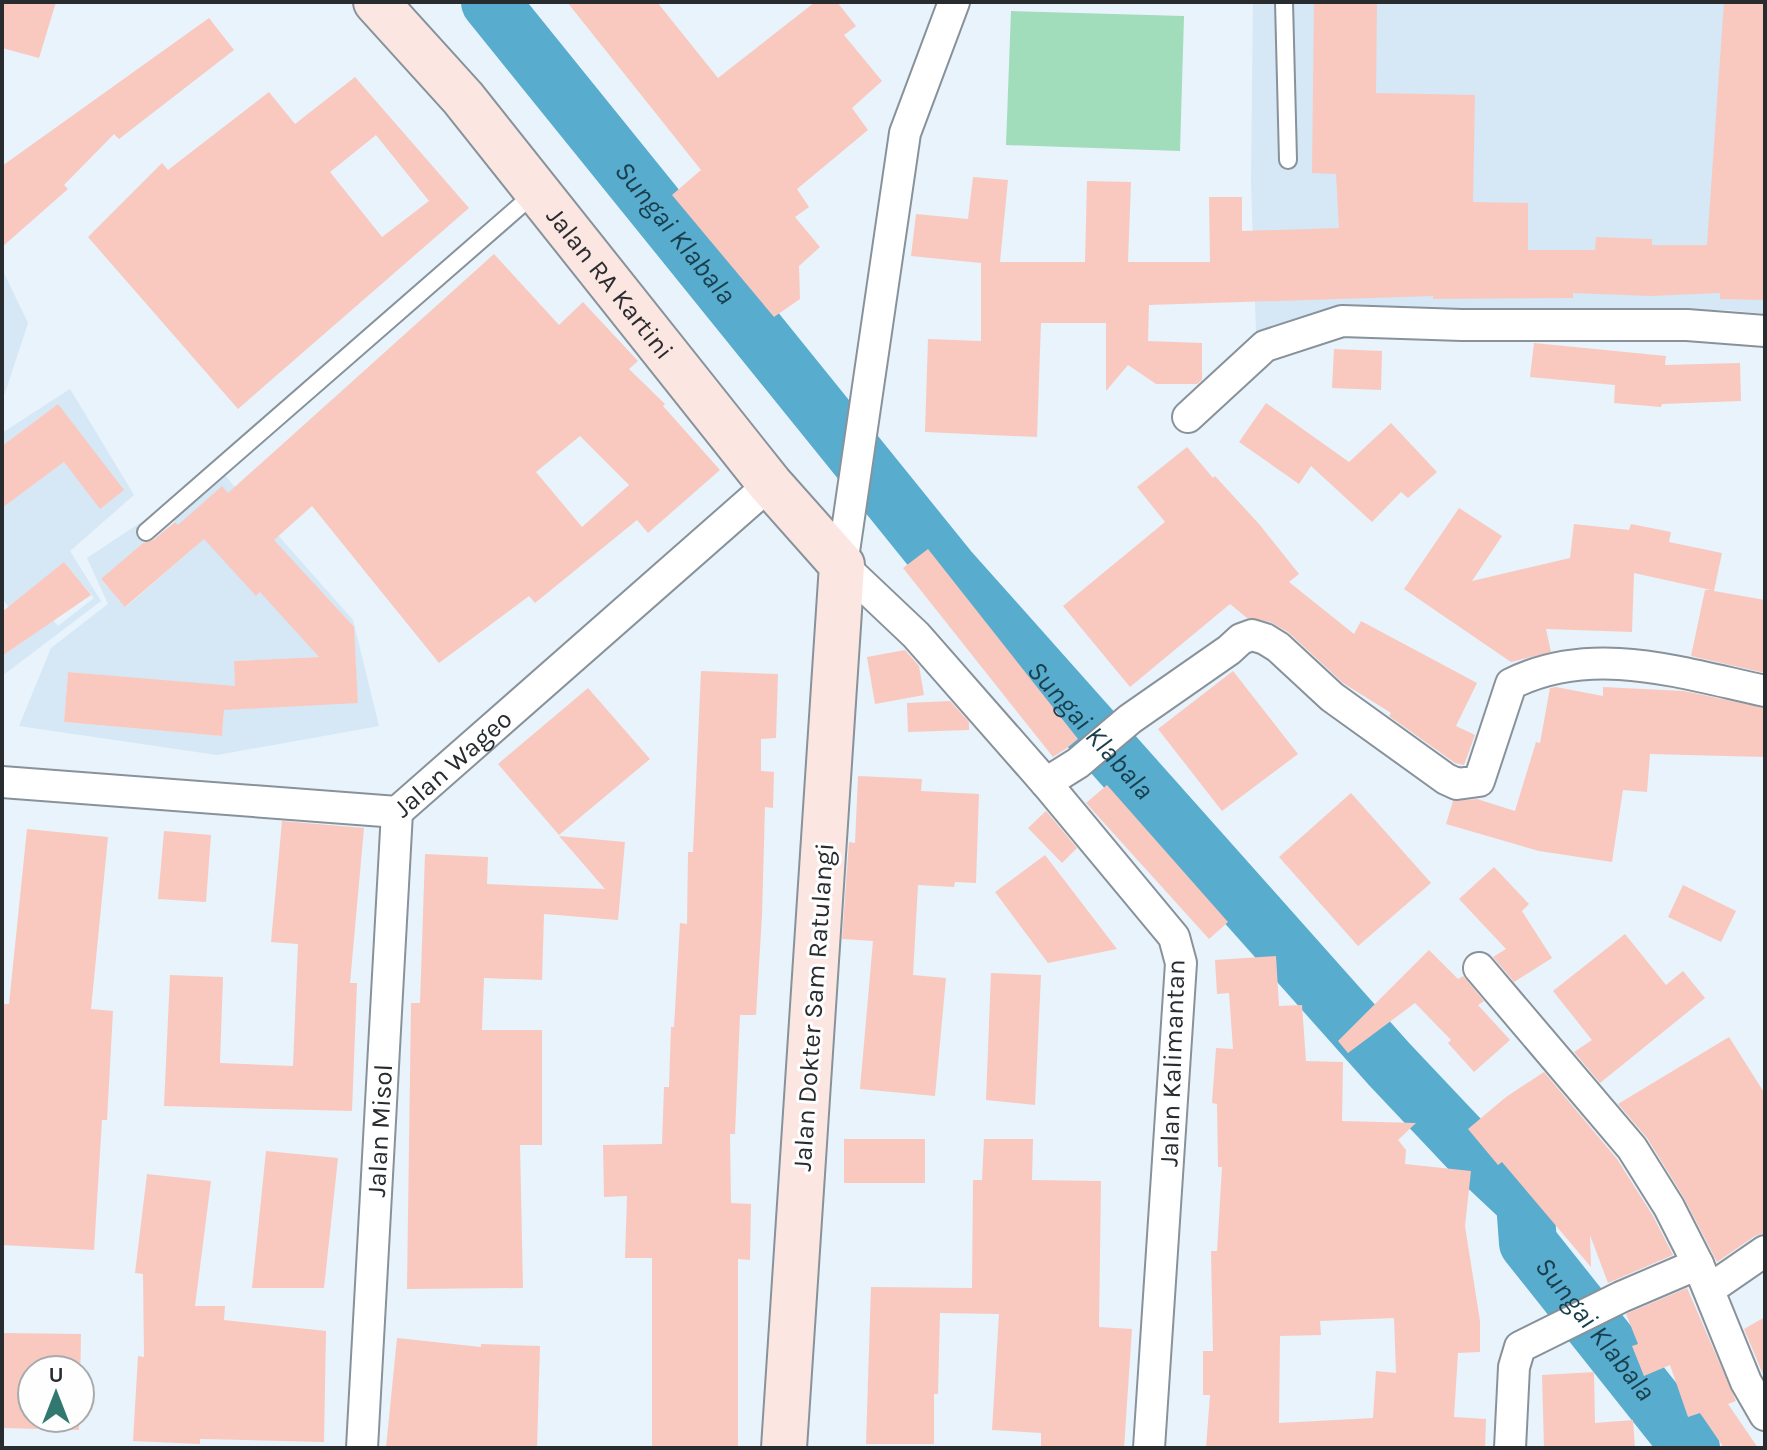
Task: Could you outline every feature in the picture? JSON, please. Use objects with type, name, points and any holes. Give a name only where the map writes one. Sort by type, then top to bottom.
[{"type":"street","name":"Jalan RA Kartini","points":[[376,2],[463,98],[770,484],[842,565]]},
{"type":"street","points":[[842,565],[905,133],[954,2]]},
{"type":"street","points":[[1188,417],[1265,346],[1342,321],[1462,325],[1687,325],[1765,331]]},
{"type":"street","name":"Jalan Wageo","points":[[2,782],[397,812],[770,484]]},
{"type":"street","name":"Jalan Kalimantan","points":[[842,565],[916,635],[1046,783],[1174,937],[1181,963],[1149,1448]]},
{"type":"street","name":"Jalan Dokter Sam Ratulangi","points":[[784,1448],[842,565]]},
{"type":"street","points":[[1046,783],[1078,763],[1130,719],[1241,639],[1252,635],[1278,647],[1332,697],[1457,784],[1479,781],[1511,684],[1533,673],[1569,665],[1619,662],[1765,691]]},
{"type":"street","name":"Jalan Misol","points":[[362,1448],[397,812]]},
{"type":"street","points":[[1479,968],[1632,1148],[1669,1207],[1704,1277],[1746,1382],[1761,1401]]},
{"type":"street","points":[[1510,1448],[1514,1367],[1520,1347],[1621,1297],[1704,1277],[1765,1251]]},
{"type":"lane","points":[[1284,2],[1288,160]]},
{"type":"lane","points":[[146,532],[537,191]]},
{"type":"shaded area","points":[[1253,2],[1765,2],[1765,314],[1729,310],[1322,311],[1256,332],[1251,182]]},
{"type":"shaded area","points":[[2,269],[28,323],[2,402]]},
{"type":"shaded area","points":[[70,389],[134,495],[70,551],[101,601],[2,676],[2,656],[30,637],[2,598],[2,508],[64,462],[100,508],[58,404],[2,446],[2,433]],"holes":[[[64,562],[94,598],[58,626],[29,591]]]},
{"type":"shaded area","points":[[220,470],[353,620],[379,726],[217,755],[19,726],[51,648],[108,604],[87,558]],"holes":[[[222,487],[291,564],[256,596]],[[171,518],[196,546],[126,607],[101,580]],[[355,655],[358,703],[234,661]],[[68,672],[226,686],[222,736],[64,722]]]},
{"type":"green space","points":[[1011,11],[1184,16],[1180,151],[1006,145]]},
{"type":"building","points":[[2,2],[56,2],[39,58],[2,48]]},
{"type":"building","points":[[567,2],[657,2],[718,78],[815,2],[837,2],[856,26],[844,35],[882,81],[852,108],[868,130],[797,189],[809,207],[795,217],[820,247],[799,266],[800,299],[774,317],[672,195],[701,170]]},
{"type":"building","points":[[1314,2],[1377,2],[1376,93],[1475,95],[1473,202],[1528,203],[1528,250],[1595,250],[1596,237],[1652,239],[1652,245],[1707,245],[1724,2],[1765,2],[1765,300],[1720,299],[1720,293],[1650,296],[1573,293],[1573,298],[1433,299],[1433,296],[1149,305],[1148,341],[1202,343],[1202,380],[1197,384],[1156,384],[1128,365],[1106,391],[1106,323],[1041,323],[1037,437],[925,432],[928,339],[981,341],[981,263],[911,256],[916,214],[968,219],[973,177],[1008,180],[1000,262],[1085,262],[1087,181],[1131,182],[1128,262],[1210,262],[1209,197],[1242,197],[1242,231],[1339,228],[1336,174],[1312,173]]},
{"type":"building","points":[[209,18],[234,50],[119,139],[114,134],[64,185],[68,189],[2,247],[2,166]]},
{"type":"building","points":[[355,77],[469,208],[238,409],[88,237],[162,163],[168,170],[269,92],[295,124]],"holes":[[[376,135],[429,201],[382,237],[330,172]]]},
{"type":"building","points":[[494,254],[559,325],[583,302],[638,361],[629,369],[665,404],[663,406],[720,470],[648,533],[637,520],[535,603],[529,596],[439,663],[312,506],[274,540],[354,627],[358,703],[224,710],[222,736],[64,722],[68,672],[235,686],[234,661],[319,657],[260,592],[256,596],[204,539],[125,607],[101,579],[143,543],[153,540],[175,522],[178,525],[222,486],[228,493]],"holes":[[[580,436],[629,485],[582,527],[536,472]]]},
{"type":"building","points":[[1534,343],[1666,356],[1665,365],[1740,363],[1741,401],[1662,404],[1661,407],[1614,403],[1615,385],[1530,377]]},
{"type":"building","points":[[1334,349],[1382,351],[1381,390],[1332,388]]},
{"type":"building","points":[[1266,403],[1349,462],[1391,423],[1437,472],[1408,498],[1401,492],[1372,522],[1311,466],[1299,484],[1239,442]]},
{"type":"building","points":[[58,404],[124,490],[100,509],[64,462],[2,508],[2,446]]},
{"type":"building","points":[[1187,447],[1259,524],[1299,574],[1289,582],[1354,634],[1361,621],[1477,683],[1456,726],[1475,735],[1464,765],[1455,763],[1389,716],[1391,713],[1343,683],[1288,632],[1270,622],[1247,618],[1230,604],[1130,687],[1063,606],[1165,522],[1137,487]]},
{"type":"building","points":[[1459,508],[1502,536],[1472,581],[1570,558],[1574,524],[1629,530],[1631,524],[1671,532],[1669,542],[1722,553],[1714,591],[1765,600],[1765,673],[1691,656],[1705,590],[1711,590],[1634,573],[1632,632],[1546,629],[1551,652],[1511,662],[1404,589]]},
{"type":"building","points":[[928,549],[1078,739],[1067,748],[1053,757],[903,568]]},
{"type":"building","points":[[64,562],[91,595],[2,656],[2,612]]},
{"type":"building","points":[[905,650],[919,666],[924,695],[875,704],[867,657]]},
{"type":"building","points":[[701,671],[778,674],[776,738],[761,739],[761,771],[774,772],[773,808],[765,807],[756,1015],[740,1015],[735,1134],[730,1134],[731,1203],[751,1204],[750,1260],[738,1259],[738,1448],[652,1448],[652,1258],[625,1258],[627,1196],[604,1197],[603,1145],[662,1144],[664,1087],[669,1087],[680,923],[687,924],[688,852],[693,852]]},
{"type":"building","points":[[1233,671],[1298,754],[1222,811],[1158,729]]},
{"type":"building","points":[[1603,687],[1684,691],[1765,708],[1765,757],[1650,754],[1647,792],[1623,790],[1612,862],[1539,851],[1446,824],[1453,801],[1477,799],[1515,811],[1536,742],[1540,743],[1550,688],[1603,696]]},
{"type":"building","points":[[588,688],[650,759],[559,835],[498,764]]},
{"type":"building","points":[[950,701],[969,722],[969,730],[908,732],[907,703]]},
{"type":"building","points":[[858,776],[922,779],[921,791],[979,794],[976,883],[955,882],[954,887],[918,885],[913,975],[946,978],[935,1096],[860,1089],[873,941],[842,939],[849,842],[855,843]]},
{"type":"building","points":[[1107,785],[1228,922],[1209,939],[1086,803]]},
{"type":"building","points":[[1351,793],[1431,883],[1358,946],[1279,857]]},
{"type":"building","points":[[1046,811],[1077,848],[1062,863],[1028,828]]},
{"type":"building","points":[[282,821],[364,828],[350,983],[357,983],[352,1111],[164,1106],[170,975],[223,977],[220,1063],[293,1066],[298,944],[271,942]]},
{"type":"building","points":[[27,829],[108,837],[91,1009],[113,1011],[107,1120],[102,1120],[94,1250],[2,1245],[4,1004],[9,1004]]},
{"type":"building","points":[[164,831],[211,835],[206,902],[158,899]]},
{"type":"building","points":[[559,836],[625,842],[618,920],[544,914],[542,980],[484,978],[482,1030],[542,1030],[542,1145],[520,1145],[523,1288],[407,1289],[411,1003],[420,1003],[425,854],[488,857],[487,884],[605,889]]},
{"type":"building","points":[[1045,855],[1117,949],[1048,963],[995,892]]},
{"type":"building","points":[[1494,867],[1529,904],[1522,911],[1552,958],[1514,982],[1493,957],[1506,949],[1459,899]]},
{"type":"building","points":[[1683,885],[1736,911],[1721,942],[1668,917]]},
{"type":"building","points":[[1625,934],[1666,985],[1683,971],[1705,998],[1600,1083],[1574,1052],[1592,1040],[1553,991]]},
{"type":"building","points":[[1429,950],[1458,979],[1463,976],[1484,1001],[1478,1005],[1510,1040],[1474,1072],[1448,1043],[1451,1040],[1415,1003],[1348,1053],[1338,1041]]},
{"type":"building","points":[[1276,956],[1279,1006],[1302,1005],[1306,1061],[1343,1062],[1342,1121],[1416,1123],[1398,1140],[1406,1150],[1405,1164],[1471,1171],[1465,1226],[1480,1321],[1480,1352],[1458,1353],[1454,1417],[1486,1419],[1485,1448],[1206,1448],[1210,1395],[1203,1395],[1203,1351],[1213,1351],[1211,1251],[1217,1251],[1222,1167],[1218,1167],[1217,1104],[1212,1103],[1216,1048],[1233,1049],[1229,993],[1217,994],[1215,960]],"holes":[[[1394,1318],[1396,1373],[1376,1371],[1373,1418],[1279,1423],[1280,1336],[1321,1335],[1320,1321]]]},
{"type":"building","points":[[991,973],[1041,975],[1035,1105],[986,1100]]},
{"type":"building","points":[[1729,1037],[1765,1094],[1765,1233],[1755,1236],[1717,1262],[1684,1198],[1647,1138],[1618,1104]]},
{"type":"building","points":[[1544,1072],[1617,1159],[1673,1255],[1608,1283],[1590,1235],[1591,1267],[1502,1162],[1498,1165],[1468,1129],[1506,1097]]},
{"type":"building","points":[[844,1139],[925,1139],[925,1183],[844,1183]]},
{"type":"building","points":[[984,1139],[1033,1139],[1032,1180],[1101,1181],[1099,1327],[1132,1329],[1124,1448],[1041,1448],[1041,1433],[992,1430],[999,1314],[940,1313],[934,1444],[866,1444],[871,1287],[972,1288],[973,1180],[982,1180]]},
{"type":"building","points":[[266,1151],[338,1158],[324,1288],[252,1288]]},
{"type":"building","points":[[147,1174],[211,1181],[195,1306],[225,1306],[224,1320],[326,1331],[324,1442],[200,1439],[200,1444],[133,1441],[138,1356],[144,1357],[143,1274],[135,1273]]},
{"type":"building","points":[[1687,1288],[1736,1401],[1728,1404],[1758,1448],[1724,1448],[1700,1413],[1688,1417],[1670,1365],[1644,1376],[1632,1346],[1638,1344],[1626,1314]]},
{"type":"building","points":[[1765,1317],[1765,1379],[1744,1329]]},
{"type":"building","points":[[2,1333],[81,1334],[81,1354],[16,1354],[16,1428],[2,1428]]},
{"type":"building","points":[[397,1338],[481,1347],[481,1344],[540,1346],[537,1448],[386,1448]]},
{"type":"building","points":[[1594,1372],[1595,1423],[1633,1420],[1635,1448],[1544,1448],[1542,1375]]},
{"type":"waterway","name":"Sungai Klabala","points":[[490,2],[949,570],[1389,1064],[1475,1155],[1525,1202],[1528,1243],[1691,1448]]}]
